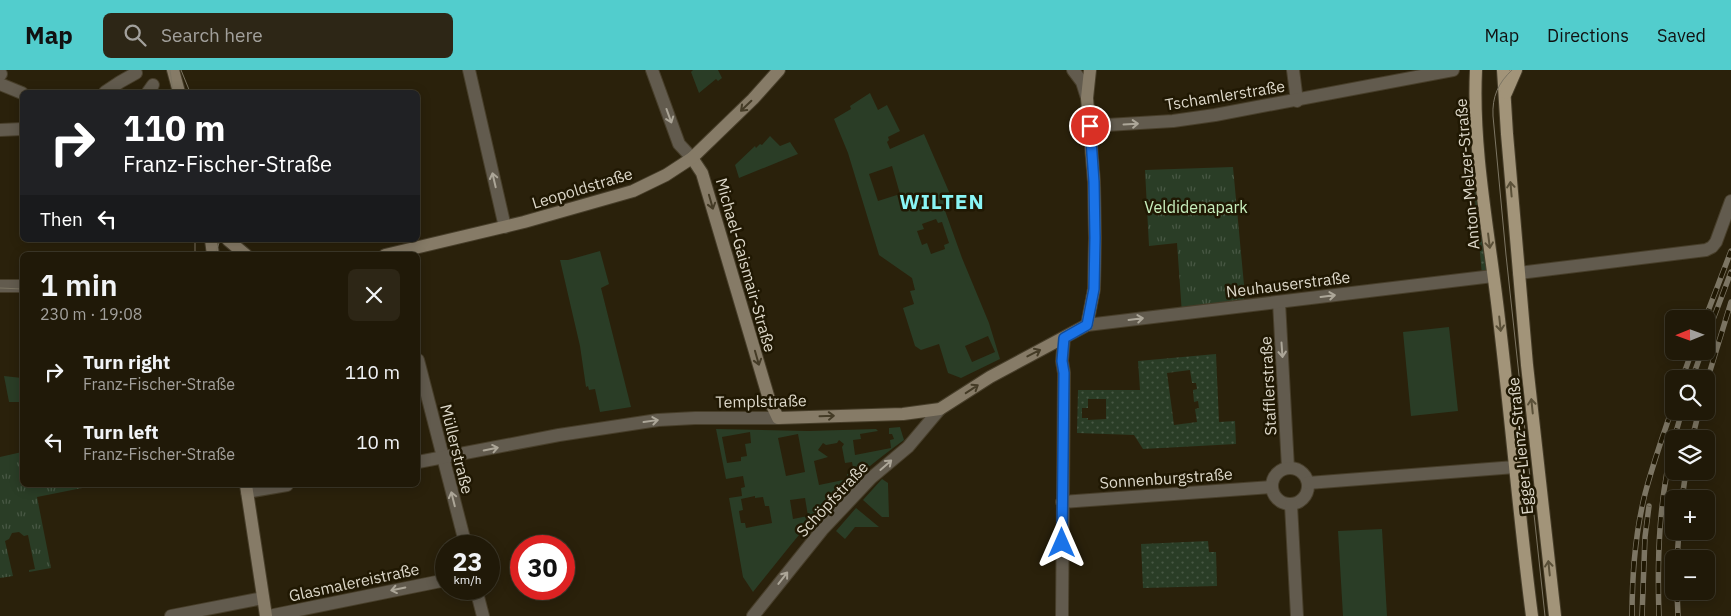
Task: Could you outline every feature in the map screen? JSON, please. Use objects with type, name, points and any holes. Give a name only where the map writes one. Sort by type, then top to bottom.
[{"type":"main road","name":"Anton-Melzer-Straße","points":[[1476,70],[1479,150],[1493,276]]},
{"type":"main road","points":[[1503,70],[1519,273]]},
{"type":"main road","points":[[1504,98],[1510,80],[1516,70]]},
{"type":"main road","name":"Egger-Lienz-Straße","points":[[1519,273],[1555,616]]},
{"type":"main road","name":"Egger-Lienz-Straße","points":[[1493,276],[1532,616]]},
{"type":"street","points":[[173,70],[178,90]]},
{"type":"street","points":[[469,70],[505,227]]},
{"type":"street","name":"Michael-Gaismair-Straße","points":[[652,70],[679,144],[702,173],[769,399],[778,418]]},
{"type":"street","name":"Leopoldstraße","points":[[401,252],[505,227],[633,191],[666,175],[692,158],[779,70]]},
{"type":"street","points":[[1073,70],[1082,82],[1087,98],[1094,182],[1094,289],[1087,325]]},
{"type":"street","points":[[1087,98],[1090,70]]},
{"type":"street","points":[[1293,70],[1297,100]]},
{"type":"street","name":"Tschamlerstraße","points":[[1090,126],[1173,121],[1297,100],[1453,70]]},
{"type":"street","points":[[109,90],[136,73]]},
{"type":"street","points":[[0,77],[20,92]]},
{"type":"street","points":[[0,130],[20,128]]},
{"type":"street","points":[[1519,273],[1706,250],[1712,247],[1731,201]]},
{"type":"street","points":[[230,242],[242,252]]},
{"type":"street","name":"Neuhauserstraße","points":[[1087,325],[1493,276]]},
{"type":"street","points":[[0,286],[20,286]]},
{"type":"street","name":"Stafflerstraße","points":[[1279,302],[1288,468]]},
{"type":"street","name":"Templstraße","points":[[420,462],[559,435],[658,420],[903,414],[940,409],[1006,368],[1087,325]]},
{"type":"street","points":[[1062,616],[1064,373],[1062,361],[1064,338]]},
{"type":"street","name":"Müllerstraße","points":[[420,368],[463,535]]},
{"type":"street","name":"Schöpfstraße","points":[[753,616],[822,530],[871,478],[908,446],[940,409]]},
{"type":"street","points":[[1308,484],[1515,467]]},
{"type":"street","points":[[1288,468],[1299,470],[1307,478],[1308,484],[1308,490],[1302,500],[1291,504],[1280,502],[1273,493],[1272,482],[1278,472],[1288,468]]},
{"type":"street","points":[[260,487],[247,488],[267,616]]},
{"type":"street","name":"Sonnenburgstraße","points":[[1062,502],[1272,487]]},
{"type":"street","points":[[1291,504],[1297,616]]},
{"type":"street","name":"Glasmalereistraße","points":[[267,616],[435,582]]},
{"type":"street","points":[[171,616],[263,598]]},
{"type":"street","points":[[479,600],[483,616]]},
{"type":"green space","points":[[693,70],[718,70],[722,78],[718,81],[716,79],[699,93],[691,72]]},
{"type":"green space","points":[[870,93],[878,110],[887,105],[900,131],[888,137],[889,140],[887,142],[890,149],[924,134],[953,201],[943,205],[962,258],[989,323],[1000,359],[961,378],[948,373],[939,344],[921,350],[915,346],[903,308],[914,304],[910,291],[915,290],[912,278],[879,255],[848,153],[834,119],[851,109],[850,106]],"holes":[[[892,166],[900,194],[878,201],[869,174]],[[936,219],[938,223],[942,222],[949,243],[944,245],[945,249],[931,254],[927,243],[922,245],[917,231],[924,229],[922,224]],[[988,336],[995,352],[972,362],[965,346]]]},
{"type":"green space","points":[[770,136],[780,146],[790,142],[798,154],[739,178],[735,165],[755,146],[756,148],[760,144],[762,145]]},
{"type":"green space","points":[[1471,157],[1487,270],[1487,274],[1482,275]]},
{"type":"green space","name":"Veldidenapark","points":[[1233,167],[1244,285],[1244,306],[1182,314],[1177,243],[1149,246],[1145,170]]},
{"type":"green space","points":[[600,251],[609,284],[601,288],[631,407],[600,412],[595,389],[589,390],[588,386],[586,387],[580,346],[560,260],[568,260]]},
{"type":"green space","points":[[1449,327],[1458,411],[1411,416],[1403,332]]},
{"type":"green space","points":[[1216,354],[1219,422],[1235,421],[1236,444],[1143,449],[1134,435],[1077,433],[1078,390],[1140,390],[1138,361]],"holes":[[[1190,370],[1192,383],[1196,383],[1197,389],[1193,390],[1194,402],[1198,401],[1199,408],[1195,409],[1197,422],[1174,425],[1167,373]],[[1088,399],[1106,399],[1106,419],[1088,420],[1088,418],[1082,418],[1082,408],[1088,408]]]},
{"type":"green space","points":[[4,376],[20,378],[20,402],[9,402]]},
{"type":"green space","points":[[900,427],[904,440],[860,474],[819,512],[753,592],[743,577],[729,498],[742,496],[741,488],[745,487],[743,476],[726,479],[716,429],[808,431],[876,429],[878,431],[860,434],[861,439],[853,440],[855,455],[891,448],[890,440],[894,439],[892,434],[889,434],[889,428]],"holes":[[[750,432],[751,443],[745,444],[747,456],[741,457],[741,461],[727,463],[722,437]],[[798,434],[805,472],[786,476],[778,438]],[[839,440],[844,444],[842,447],[845,463],[852,462],[854,473],[847,474],[848,479],[819,485],[814,461],[828,457],[818,450],[823,443],[826,445],[837,443]],[[755,496],[755,498],[763,497],[765,506],[769,506],[772,523],[746,528],[745,523],[741,523],[739,511],[743,510],[741,499]],[[805,498],[808,516],[793,519],[790,500]]]},
{"type":"green space","points":[[20,452],[20,487],[87,487],[37,497],[51,568],[29,572],[29,570],[35,569],[28,535],[24,536],[19,532],[12,533],[9,539],[5,541],[13,576],[0,578],[0,457]]},
{"type":"green space","points":[[882,479],[888,483],[889,517],[882,517],[863,500]]},
{"type":"green space","points":[[856,508],[879,527],[855,527],[845,539],[836,531]]},
{"type":"green space","points":[[1382,529],[1387,616],[1343,616],[1338,531]]},
{"type":"green space","points":[[1208,541],[1209,552],[1216,552],[1217,586],[1143,588],[1141,544]]},
{"type":"tram line","points":[[170,70],[173,90]]},
{"type":"tram line","points":[[181,70],[189,90]]},
{"type":"tram line","points":[[1512,70],[1503,80],[1497,91],[1493,116],[1545,616]]},
{"type":"tram line","points":[[195,242],[195,252]]},
{"type":"tram line","points":[[216,252],[219,242]]},
{"type":"tram line","points":[[0,288],[20,289]]},
{"type":"railway","points":[[1708,310],[1731,251]]},
{"type":"railway","points":[[1715,314],[1731,272]]},
{"type":"railway","points":[[1710,370],[1731,302]]},
{"type":"railway","points":[[1685,370],[1689,360]]},
{"type":"railway","points":[[1695,370],[1699,360]]},
{"type":"railway","points":[[1632,616],[1635,555],[1639,524],[1645,494],[1668,420]]},
{"type":"railway","points":[[1677,430],[1679,420]]},
{"type":"railway","points":[[1694,430],[1697,420]]},
{"type":"railway","points":[[1659,616],[1658,571],[1660,527],[1666,480]]},
{"type":"railway","points":[[1683,490],[1685,480]]},
{"type":"railway","points":[[1642,616],[1645,537],[1649,506]]},
{"type":"railway","points":[[1678,540],[1678,550]]},
{"type":"railway","points":[[1677,600],[1678,616]]},
{"type":"district","name":"WILTEN","points":[[942,202]]},
{"type":"route","points":[[1062,543],[1064,373],[1062,361],[1064,338],[1087,325],[1094,289],[1094,182],[1090,126]]}]
